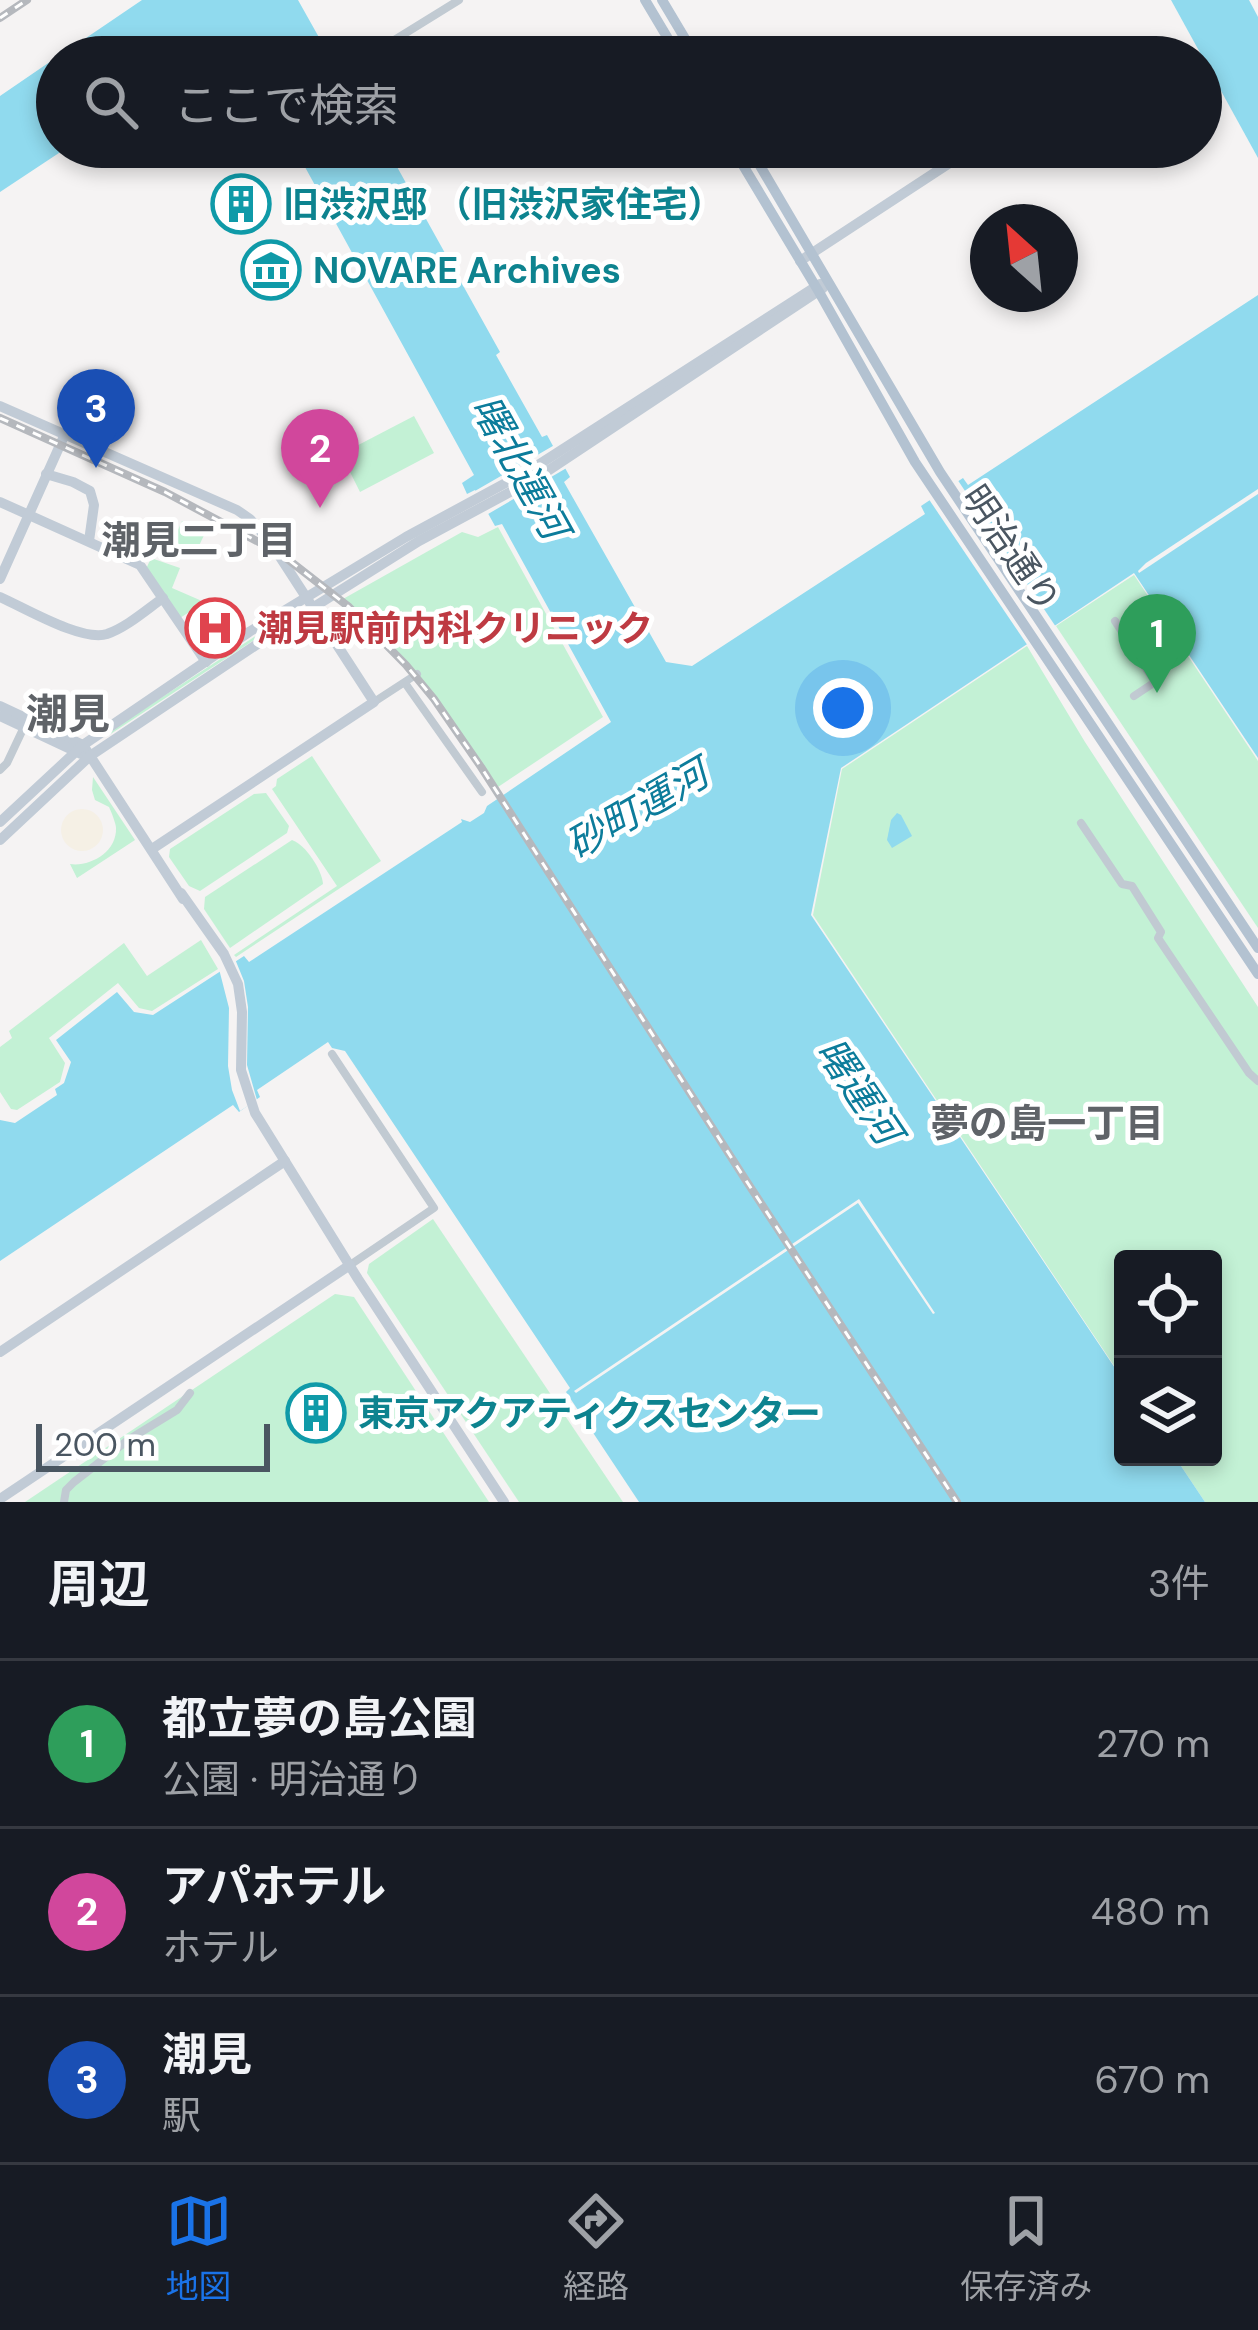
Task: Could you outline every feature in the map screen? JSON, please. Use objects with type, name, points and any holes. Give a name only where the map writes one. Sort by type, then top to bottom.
[{"type":"main road","points":[[645,0],[666,36]]},
{"type":"main road","points":[[662,0],[683,36]]},
{"type":"main road","name":"明治通り","points":[[746,168],[806,257]]},
{"type":"main road","name":"明治通り","points":[[760,168],[915,462],[1258,974]]},
{"type":"main road","name":"明治通り","points":[[821,286],[1258,949]]},
{"type":"street","points":[[401,36],[459,0]]},
{"type":"street","points":[[806,257],[942,168]]},
{"type":"street","points":[[0,822],[83,751],[206,662],[567,452],[821,286]]},
{"type":"street","points":[[0,406],[250,519],[271,543],[374,702]]},
{"type":"street","points":[[0,579],[64,434]]},
{"type":"street","points":[[46,474],[90,491],[94,505],[89,541]]},
{"type":"street","points":[[0,502],[140,565],[206,662]]},
{"type":"street","points":[[0,597],[98,636],[163,598]]},
{"type":"street","points":[[0,840],[83,751],[310,602]]},
{"type":"street","points":[[1115,621],[1155,682],[1134,696]]},
{"type":"street","points":[[152,849],[417,674]]},
{"type":"street","points":[[405,682],[482,792]]},
{"type":"street","points":[[0,706],[83,751],[227,964],[240,994],[240,1060],[249,1107],[504,1502]]},
{"type":"street","points":[[0,716],[83,751]]},
{"type":"street","points":[[2,764],[24,727]]},
{"type":"street","points":[[1081,823],[1122,884],[1132,886],[1161,932],[1158,938],[1258,1081]]},
{"type":"street","points":[[0,1499],[434,1208],[332,1054]]},
{"type":"street","points":[[0,1352],[283,1162]]},
{"type":"street","points":[[64,1502],[74,1482],[177,1409],[190,1393]]},
{"type":"green space","points":[[414,416],[434,453],[360,492],[341,454]]},
{"type":"green space","points":[[182,521],[206,531],[196,552],[173,541]]},
{"type":"green space","points":[[498,527],[603,717],[498,787],[427,688],[343,599],[462,532],[478,537]]},
{"type":"green space","points":[[151,558],[180,568],[172,588],[239,622],[234,627],[194,609],[180,618],[146,569]]},
{"type":"green space","points":[[1134,575],[1258,761],[1258,928],[1056,626]]},
{"type":"green space","points":[[288,615],[109,735],[107,733]]},
{"type":"green space","points":[[1027,646],[1258,1007],[1258,1502],[1205,1502],[1181,1466],[1222,1466],[1222,1250],[1114,1250],[1114,1366],[813,915],[842,769]]},
{"type":"green space","points":[[312,756],[381,861],[236,957],[337,886],[272,789],[277,779]]},
{"type":"green space","points":[[93,777],[135,840],[77,878],[70,864],[101,856],[115,837],[109,807],[95,800]]},
{"type":"green space","points":[[266,793],[289,826],[287,833],[200,891],[189,886],[169,857],[170,849],[254,794]]},
{"type":"green space","points":[[292,840],[312,859],[323,884],[230,948],[204,909],[205,897]]},
{"type":"green space","points":[[201,940],[218,969],[152,1011],[139,1008],[118,983],[49,1038],[65,1063],[60,1082],[17,1110],[11,1109],[0,1092],[0,1047],[12,1038],[9,1031],[124,943],[147,976]]},
{"type":"green space","points":[[433,1219],[623,1502],[519,1502],[367,1273],[369,1264]]},
{"type":"green space","points":[[335,1294],[354,1297],[489,1502],[25,1502]]},
{"type":"sand","points":[[82,809],[97,815],[103,830],[97,845],[82,851],[67,845],[61,830],[67,815]]},
{"type":"water","points":[[142,0],[298,0],[318,36],[89,36]]},
{"type":"water","points":[[1171,0],[1249,0],[1258,17],[1258,158],[1222,93],[1222,36],[1191,36]]},
{"type":"water","points":[[36,71],[36,168],[0,192],[0,96]]},
{"type":"water","points":[[306,168],[398,168],[500,352],[496,355],[570,477],[564,482],[666,662],[692,666],[925,514],[921,506],[963,478],[968,485],[1258,295],[1258,758],[1134,573],[841,768],[811,915],[1114,1367],[1114,1466],[1181,1466],[1205,1502],[639,1502],[566,1392],[570,1388],[345,1051],[328,1042],[257,1090],[260,1097],[239,1112],[233,1105],[0,1261],[0,1120],[15,1123],[57,1095],[55,1089],[64,1083],[71,1062],[56,1040],[117,992],[134,1012],[153,1015],[244,956],[249,962],[461,819],[470,822],[484,813],[487,806],[611,722],[502,524],[495,526],[475,490],[467,494],[462,483],[474,475]]},
{"type":"water","points":[[897,813],[912,836],[892,848],[887,840]]},
{"type":"pier","points":[[558,443],[570,466],[483,517],[468,495]]},
{"type":"pier","points":[[955,476],[1058,630],[1030,649],[926,495]]},
{"type":"pier","points":[[1258,489],[1258,494],[1139,573],[1146,563]]},
{"type":"pier","points":[[235,959],[244,981],[247,1065],[257,1100],[240,1111],[228,1066],[229,1008],[219,969]]},
{"type":"pier","points":[[859,1199],[935,1313],[858,1203],[574,1391]]},
{"type":"railway","points":[[0,18],[27,0]]},
{"type":"railway","points":[[0,418],[165,492],[281,554],[349,607],[406,665],[481,767],[957,1502]]},
{"type":"place","name":"旧渋沢邸 （旧渋沢家住宅）","points":[[241,204]]},
{"type":"place","name":"NOVARE Archives","points":[[271,270]]},
{"type":"place","name":"潮見","points":[[96,468]]},
{"type":"place","name":"アパホテル","points":[[320,508]]},
{"type":"place","name":"潮見駅前内科クリニック","points":[[215,628]]},
{"type":"place","name":"都立夢の島公園","points":[[1157,693]]},
{"type":"place","name":"東京アクアティクスセンター","points":[[316,1413]]},
{"type":"district","name":"潮見二丁目","points":[[199,540]]},
{"type":"district","name":"潮見","points":[[68,714]]},
{"type":"district","name":"夢の島一丁目","points":[[1047,1123]]},
{"type":"water label","name":"曙北運河","points":[[520,467]]},
{"type":"water label","name":"砂町運河","points":[[637,809]]},
{"type":"water label","name":"曙運河","points":[[859,1091]]}]
